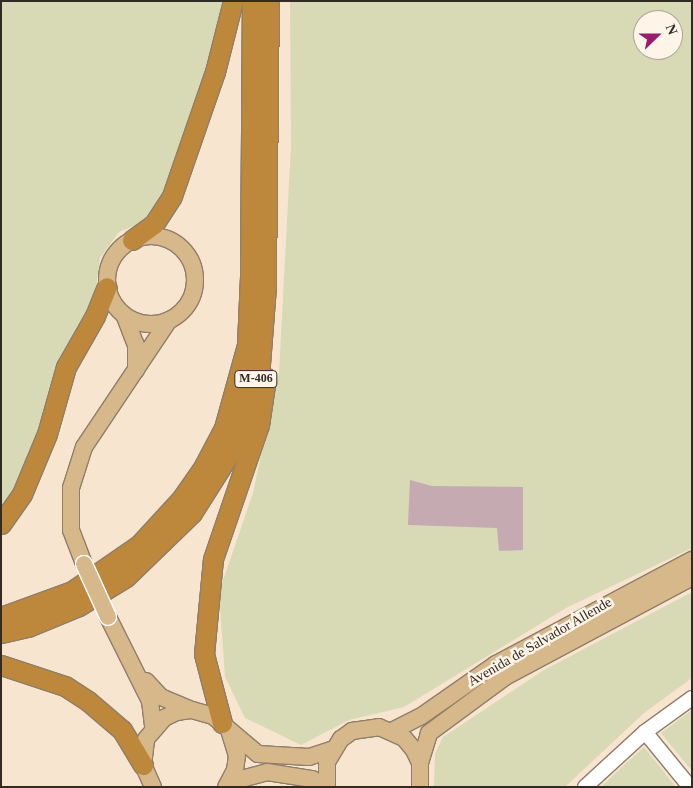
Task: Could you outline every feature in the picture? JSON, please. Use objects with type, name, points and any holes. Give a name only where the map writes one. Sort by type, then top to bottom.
[{"type":"highway","points":[[132,240],[154,224],[172,196],[215,72],[233,1]]},
{"type":"highway","name":"M-406","points":[[1,617],[72,592],[139,545],[182,498],[224,428],[247,345],[250,275],[252,1]]},
{"type":"highway","name":"M-406","points":[[1,633],[28,626],[79,606],[126,577],[192,513],[228,456],[242,425],[260,364],[266,286],[268,1]]},
{"type":"highway","points":[[226,727],[210,684],[204,654],[205,628],[214,558],[259,425],[272,347],[279,241],[276,1]]},
{"type":"highway","points":[[1,524],[22,494],[47,434],[66,367],[96,316],[107,287]]},
{"type":"highway","points":[[1,665],[65,686],[88,700],[122,730],[143,765]]},
{"type":"main road","points":[[136,374],[136,345],[125,317],[110,299],[107,287],[111,259],[132,240],[159,236],[183,250],[191,261],[194,289],[190,302],[169,320],[136,374],[84,447],[71,488],[71,530],[108,616],[150,701],[153,727],[143,751],[143,765],[153,787]]},
{"type":"main road","points":[[125,317],[147,324],[169,320]]},
{"type":"main road","name":"Avenida de Salvador Allende","points":[[392,731],[420,717],[496,664],[692,560]]},
{"type":"main road","name":"Avenida de Salvador Allende","points":[[420,787],[420,763],[429,733],[505,677],[692,577]]},
{"type":"main road","points":[[137,672],[161,697],[192,710],[203,712],[226,727],[258,754],[310,757],[333,749]]},
{"type":"main road","points":[[153,727],[177,712],[192,710]]},
{"type":"main road","points":[[226,727],[237,756],[228,784]]},
{"type":"main road","points":[[327,787],[327,762],[333,749],[347,735],[365,727],[392,731],[409,744],[420,763]]},
{"type":"main road","points":[[228,784],[267,772],[312,779],[323,787]]},
{"type":"street","points":[[585,787],[645,732],[692,698]]},
{"type":"street","points":[[645,732],[690,787]]},
{"type":"green space","points":[[1,1],[228,1],[169,190],[146,221],[119,232],[100,258],[93,311],[26,475],[1,517]]},
{"type":"green space","points":[[290,1],[692,1],[692,548],[566,608],[404,707],[349,720],[301,745],[245,718],[225,677],[219,592],[253,493],[279,372],[291,145]]},
{"type":"green space","points":[[692,592],[692,678],[644,713],[565,787],[434,787],[435,754],[443,737],[544,670]]},
{"type":"green space","points":[[692,710],[692,771],[661,733]]},
{"type":"green space","points":[[644,747],[676,787],[601,787],[625,764]]},
{"type":"building","points":[[410,480],[432,486],[523,487],[523,550],[499,551],[497,528],[408,525]]}]
